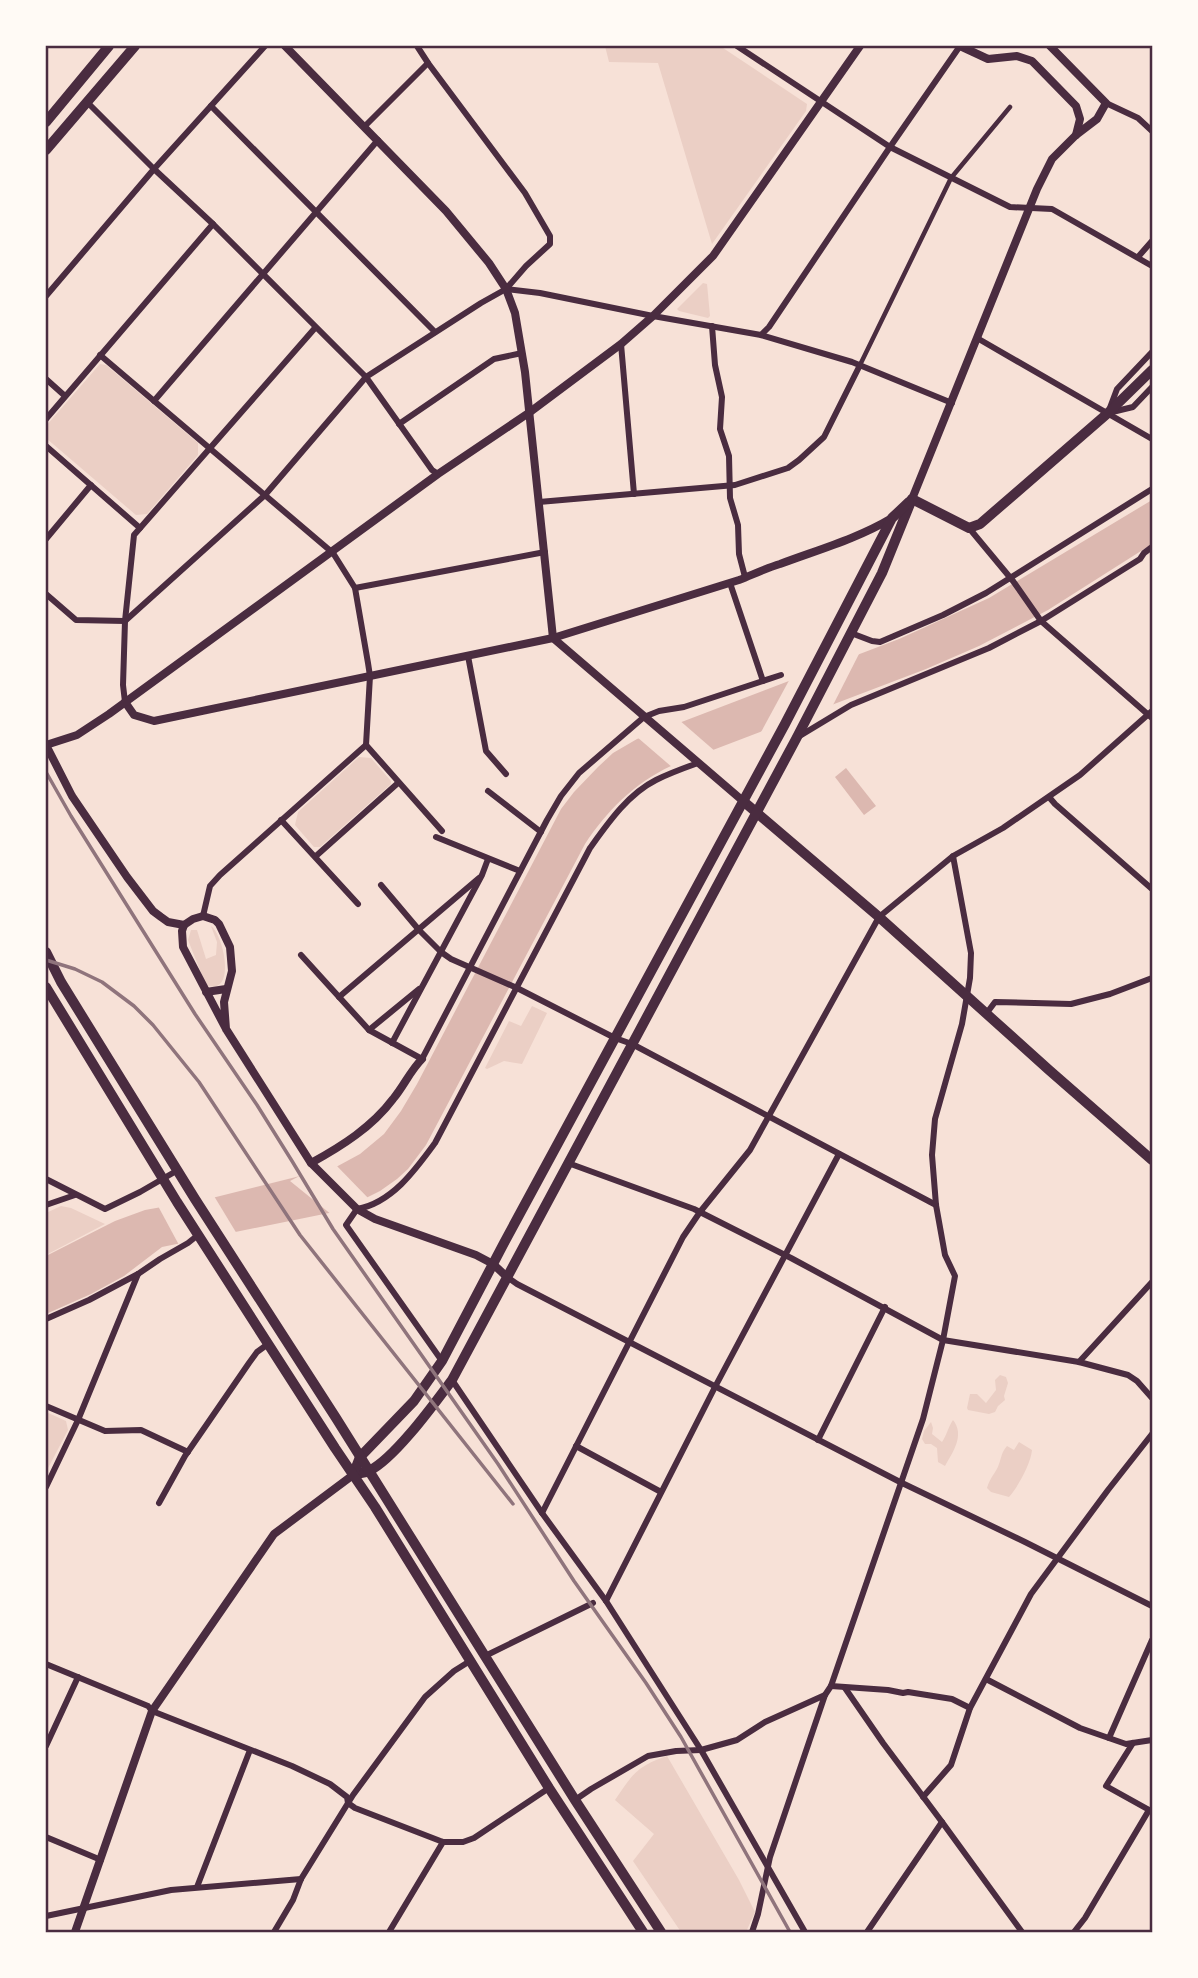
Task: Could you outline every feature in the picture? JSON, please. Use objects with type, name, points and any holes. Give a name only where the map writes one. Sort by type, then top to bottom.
[{"type":"highway","points":[[46,952],[61,982],[195,1199],[661,1933]]},
{"type":"highway","points":[[46,987],[177,1202],[375,1507],[643,1933]]},
{"type":"main road","points":[[46,122],[109,46]]},
{"type":"main road","points":[[46,150],[135,46]]},
{"type":"main road","points":[[912,499],[969,528],[984,521],[1153,370]]},
{"type":"main road","points":[[353,1475],[360,1457],[414,1401],[442,1361],[785,724],[892,518],[912,499]]},
{"type":"main road","points":[[353,1475],[369,1471],[391,1453],[452,1380],[796,739],[893,547],[912,499]]},
{"type":"main road","points":[[743,802],[879,917],[1153,1160]]},
{"type":"street","points":[[46,296],[265,46]]},
{"type":"street","points":[[285,46],[446,211],[489,263],[506,289],[515,313],[522,353],[554,638],[743,802]]},
{"type":"street","points":[[46,594],[76,620],[125,621],[265,495],[366,377],[506,289],[550,244],[550,236],[525,193],[417,46]]},
{"type":"street","points":[[737,46],[890,147],[1010,207],[1052,209],[1153,266]]},
{"type":"street","points":[[184,925],[168,922],[153,911],[72,796],[46,745],[77,735],[125,702],[621,344],[713,256],[860,46]]},
{"type":"street","points":[[761,335],[960,46],[988,59],[1017,55],[1032,61],[1076,106],[1080,119],[1076,135]]},
{"type":"street","points":[[1050,46],[1106,103],[1138,118],[1153,131]]},
{"type":"street","points":[[365,126],[428,63]]},
{"type":"street","points":[[87,102],[366,377],[432,470],[438,474]]},
{"type":"street","points":[[912,499],[1029,208],[1052,159],[1097,119],[1106,103]]},
{"type":"street","points":[[211,106],[435,332]]},
{"type":"street","points":[[539,502],[729,486],[788,468],[799,460],[824,438],[951,178],[1010,107]]},
{"type":"street","points":[[154,401],[378,140]]},
{"type":"street","points":[[46,419],[213,224]]},
{"type":"street","points":[[1138,257],[1153,241]]},
{"type":"street","points":[[506,289],[761,335],[860,365],[952,403]]},
{"type":"street","points":[[712,326],[715,365],[722,397],[720,429],[730,463],[730,498],[738,525],[739,554],[746,577]]},
{"type":"street","points":[[315,328],[134,535],[125,621],[123,685],[125,702],[134,715],[154,721],[554,638],[730,583],[848,540],[892,518]]},
{"type":"street","points":[[977,338],[1153,439]]},
{"type":"street","points":[[621,344],[634,495]]},
{"type":"street","points":[[1108,413],[1117,389],[1153,352]]},
{"type":"street","points":[[399,424],[495,359],[522,353]]},
{"type":"street","points":[[100,355],[333,553],[355,588],[370,676],[366,745],[439,834],[488,859],[520,871]]},
{"type":"street","points":[[46,379],[65,396]]},
{"type":"street","points":[[1108,413],[1133,407],[1153,387]]},
{"type":"street","points":[[46,446],[140,528]]},
{"type":"street","points":[[46,539],[91,485]]},
{"type":"street","points":[[851,633],[880,642],[943,615],[1012,580],[1153,489]]},
{"type":"street","points":[[542,1514],[683,1237],[699,1212],[750,1150],[879,917],[953,856],[1003,828],[1080,775],[1151,715],[1040,620],[1012,580],[969,528]]},
{"type":"street","points":[[796,739],[851,705],[989,648],[1140,559],[1153,547]]},
{"type":"street","points":[[355,588],[545,552]]},
{"type":"street","points":[[730,583],[763,681]]},
{"type":"street","points":[[468,656],[486,751],[506,774]]},
{"type":"street","points":[[314,1165],[356,1136],[377,1117],[422,1059],[472,969],[541,832],[561,796],[579,773],[644,717],[659,711],[684,707],[781,675]]},
{"type":"street","points":[[203,916],[210,886],[366,745]]},
{"type":"street","points":[[356,1207],[363,1208],[388,1195],[408,1178],[442,1131],[515,988],[590,848],[604,828],[636,794],[653,781],[697,762]]},
{"type":"street","points":[[316,856],[398,783]]},
{"type":"street","points":[[488,790],[541,832]]},
{"type":"street","points":[[1049,797],[1153,889]]},
{"type":"street","points":[[281,820],[358,904]]},
{"type":"street","points":[[752,1933],[771,1857],[923,1419],[943,1340],[955,1276],[945,1255],[936,1205],[932,1155],[935,1119],[962,1024],[970,978],[971,953],[953,856]]},
{"type":"street","points":[[392,1043],[482,876],[488,859]]},
{"type":"street","points":[[339,997],[482,876]]},
{"type":"street","points":[[380,885],[440,953],[632,1044],[936,1205]]},
{"type":"street","points":[[226,1029],[224,1002],[232,971],[230,947],[219,924],[210,917],[203,916],[193,919],[184,925],[182,930],[183,947],[206,992],[226,1029],[314,1165],[356,1207],[375,1219],[476,1255],[517,1284],[715,1387],[900,1482],[1153,1606]]},
{"type":"street","points":[[301,955],[369,1030],[422,1059]]},
{"type":"street","points":[[986,1014],[995,1002],[1071,1004],[1110,994],[1153,978]]},
{"type":"street","points":[[369,1030],[423,985]]},
{"type":"street","points":[[206,992],[226,989]]},
{"type":"street","points":[[606,1601],[715,1387],[839,1154]]},
{"type":"street","points":[[568,1163],[694,1209],[885,1307],[943,1340],[1079,1362],[1128,1375],[1153,1398]]},
{"type":"street","points":[[46,1179],[105,1209],[178,1170]]},
{"type":"street","points":[[46,1205],[75,1195]]},
{"type":"street","points":[[356,1207],[346,1225],[442,1361]]},
{"type":"street","points":[[46,1319],[89,1300],[200,1238]]},
{"type":"street","points":[[46,1487],[78,1420],[138,1273]]},
{"type":"street","points":[[1079,1362],[1153,1282]]},
{"type":"street","points":[[818,1440],[885,1307]]},
{"type":"street","points":[[159,1503],[188,1452],[249,1363],[257,1352],[268,1344]]},
{"type":"street","points":[[452,1380],[542,1514],[606,1601],[701,1750],[805,1933]]},
{"type":"street","points":[[46,1406],[105,1432],[141,1430],[188,1452]]},
{"type":"street","points":[[923,1797],[951,1765],[970,1708],[1031,1594],[1153,1434]]},
{"type":"street","points":[[576,1446],[661,1492]]},
{"type":"street","points":[[75,1933],[152,1712],[274,1534],[353,1475]]},
{"type":"street","points":[[485,1656],[593,1603]]},
{"type":"street","points":[[1109,1738],[1153,1640]]},
{"type":"street","points":[[274,1933],[293,1900],[300,1879],[348,1803],[425,1697],[454,1671],[470,1661]]},
{"type":"street","points":[[46,1664],[148,1706],[152,1712],[330,1783],[347,1797],[348,1803],[355,1808],[443,1842],[463,1842],[474,1838],[550,1788]]},
{"type":"street","points":[[46,1746],[78,1677]]},
{"type":"street","points":[[985,1679],[1080,1728],[1126,1744],[1153,1740]]},
{"type":"street","points":[[831,1686],[908,1692],[952,1699],[970,1708]]},
{"type":"street","points":[[845,1688],[1022,1933]]},
{"type":"street","points":[[575,1800],[648,1756],[701,1750],[737,1740],[765,1722],[825,1695]]},
{"type":"street","points":[[1074,1933],[1151,1811],[1106,1786],[1133,1743]]},
{"type":"street","points":[[197,1887],[250,1750]]},
{"type":"street","points":[[867,1933],[942,1822]]},
{"type":"street","points":[[46,1837],[101,1860]]},
{"type":"street","points":[[389,1933],[443,1842]]},
{"type":"street","points":[[46,1916],[170,1890],[300,1879]]},
{"type":"shaded area","points":[[605,46],[720,46],[807,104],[806,111],[712,244],[658,63],[609,62]]},
{"type":"shaded area","points":[[703,283],[707,284],[710,316],[708,318],[679,311],[677,309]]},
{"type":"shaded area","points":[[100,364],[106,365],[198,443],[198,455],[147,514],[136,515],[46,438],[46,426]]},
{"type":"shaded area","points":[[1152,500],[1152,544],[1048,610],[979,646],[926,669],[671,766],[633,789],[603,820],[585,844],[426,1145],[397,1179],[364,1199],[329,1213],[162,1247],[124,1276],[46,1314],[46,1256],[115,1221],[145,1210],[212,1198],[336,1167],[360,1154],[384,1134],[417,1084],[561,809],[613,753],[637,739],[899,639],[989,598]]},
{"type":"shaded area","points":[[359,757],[371,758],[391,784],[320,847],[314,847],[295,825],[298,812]]},
{"type":"shaded area","points":[[846,768],[876,806],[864,815],[835,777]]},
{"type":"shaded area","points":[[211,926],[220,941],[225,963],[222,982],[216,986],[206,985],[188,940],[191,930],[197,930],[206,959],[216,955],[217,942]]},
{"type":"shaded area","points":[[532,1006],[547,1013],[522,1064],[504,1061],[485,1068],[509,1021],[521,1026]]},
{"type":"shaded area","points":[[61,1206],[105,1224],[46,1255],[46,1213]]},
{"type":"shaded area","points":[[1000,1375],[1006,1377],[1008,1383],[1005,1400],[995,1412],[989,1414],[968,1410],[970,1394],[977,1394],[986,1403],[996,1390],[995,1380]]},
{"type":"shaded area","points":[[46,1412],[66,1421],[68,1430],[46,1472]]},
{"type":"shaded area","points":[[953,1420],[958,1437],[945,1466],[938,1462],[937,1448],[925,1444],[922,1439],[931,1422],[932,1434],[942,1442]]},
{"type":"shaded area","points":[[1019,1442],[1032,1450],[1020,1481],[1009,1497],[991,1492],[987,1488],[1004,1451],[1007,1446],[1014,1450]]},
{"type":"shaded area","points":[[667,1756],[755,1912],[746,1932],[681,1932],[633,1861],[654,1834],[615,1800],[636,1772]]},
{"type":"pier","points":[[861,650],[832,707],[760,734],[792,675]]},
{"type":"pier","points":[[678,719],[716,752],[673,768],[637,737]]},
{"type":"pier","points":[[335,1164],[370,1200],[332,1215],[290,1181],[309,1171]]},
{"type":"pier","points":[[214,1196],[237,1234],[179,1245],[158,1206]]},
{"type":"railway","points":[[46,772],[195,1014],[257,1105],[333,1229],[498,1464],[681,1737],[790,1932]]},
{"type":"railway","points":[[46,960],[75,969],[102,982],[134,1006],[153,1025],[199,1082],[300,1235],[513,1504]]}]
